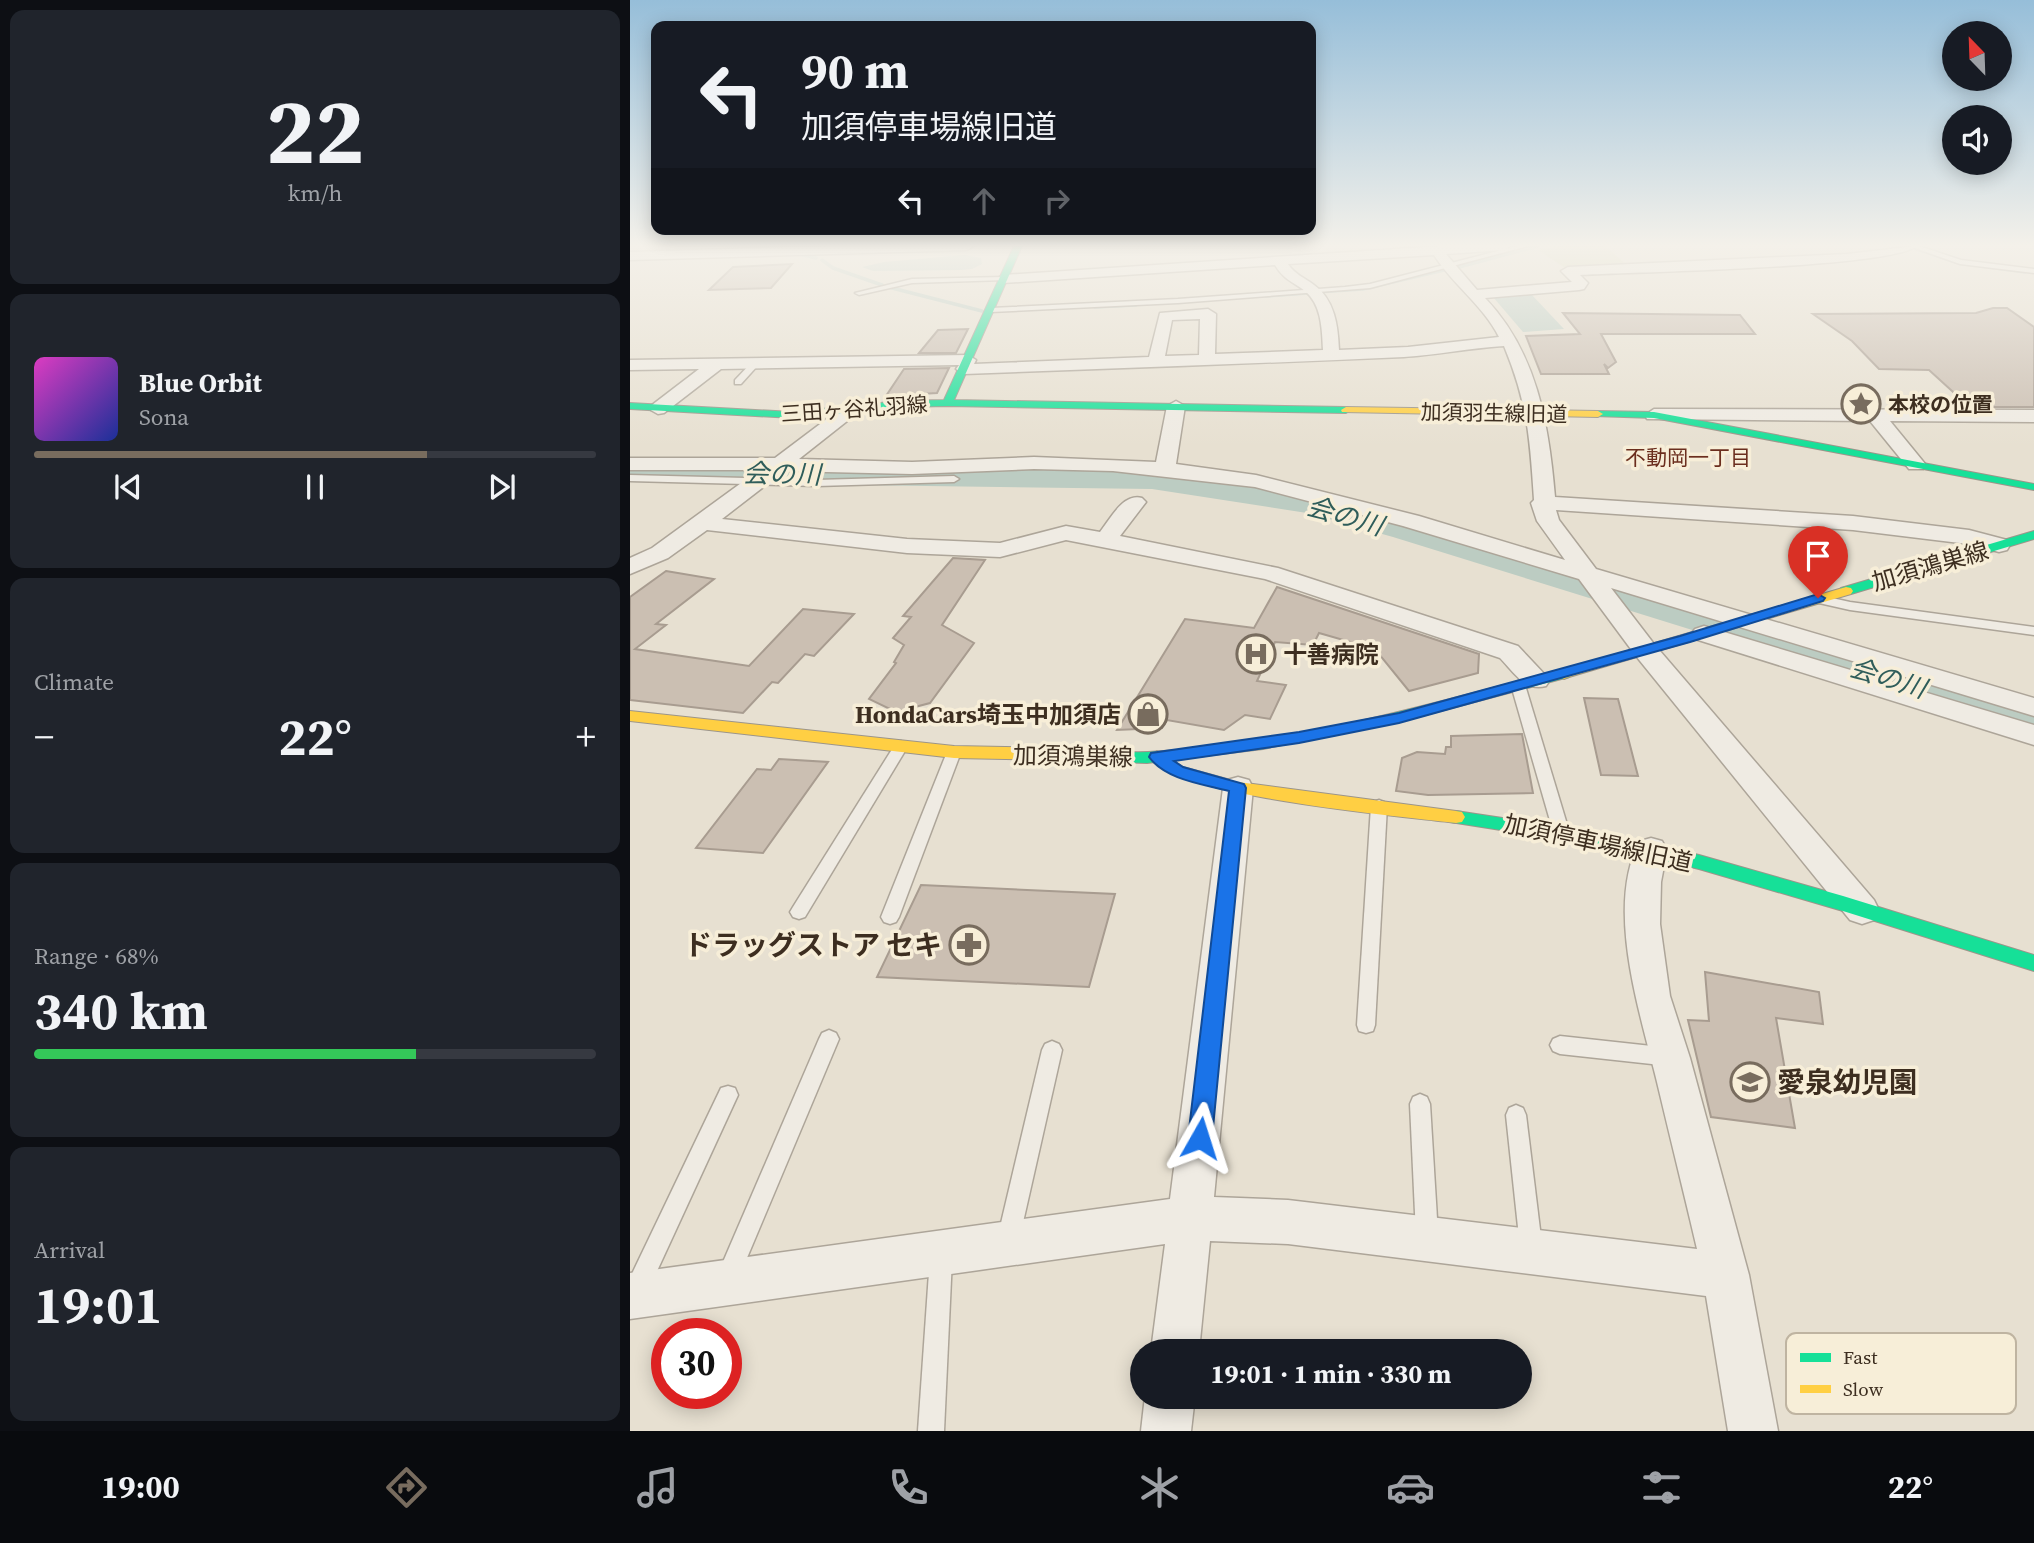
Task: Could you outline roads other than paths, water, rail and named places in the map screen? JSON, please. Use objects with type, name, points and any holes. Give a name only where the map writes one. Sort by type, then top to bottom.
[{"type":"main road","name":"三田ヶ谷礼羽線","points":[[630,406],[793,415],[899,404],[948,403],[989,313]]},
{"type":"main road","name":"加須羽生線旧道","points":[[948,403],[1654,415],[2034,488]]},
{"type":"main road","name":"加須鴻巣線","points":[[630,716],[954,752],[1157,757],[1233,748],[1373,724],[1452,705],[2034,535]]},
{"type":"main road","name":"加須停車場線旧道","points":[[1157,757],[1177,771],[1238,788],[1379,804],[1561,831],[1651,850],[1862,910],[2034,963]]},
{"type":"street","points":[[1323,313],[1329,325],[1331,356]]},
{"type":"street","points":[[1490,313],[1510,341],[1536,414],[1543,453],[1542,503],[1548,521],[1645,650],[1862,910]]},
{"type":"street","points":[[1156,362],[1165,316],[1209,314],[1207,360]]},
{"type":"street","points":[[630,365],[1156,362],[1408,352],[1468,343],[1510,341]]},
{"type":"street","points":[[658,409],[714,366]]},
{"type":"street","points":[[1165,469],[1176,406]]},
{"type":"street","points":[[630,567],[660,553],[704,523],[850,410]]},
{"type":"street","points":[[1654,415],[2034,416]]},
{"type":"street","points":[[1875,415],[1916,465]]},
{"type":"street","points":[[630,464],[768,473],[1034,463],[1165,469],[1256,481],[1320,496],[2034,707]]},
{"type":"street","points":[[1106,540],[1135,502]]},
{"type":"street","points":[[1542,503],[1853,523],[1969,537],[1999,545]]},
{"type":"street","points":[[704,523],[908,546],[1000,550],[1066,534],[1106,540],[1283,577],[1509,652],[1528,683]]},
{"type":"street","points":[[630,547],[660,553]]},
{"type":"street","points":[[1709,632],[2034,735]]},
{"type":"street","points":[[1176,1339],[1238,788]]},
{"type":"street","points":[[1651,850],[1644,882],[1643,924],[1652,996],[1671,1058],[1726,1275],[1753,1431]]},
{"type":"street","points":[[632,1295],[1191,1218],[1288,1223],[1726,1275]]},
{"type":"street","points":[[1166,1431],[1169,1409]]},
{"type":"lane","points":[[738,382],[757,363]]},
{"type":"lane","points":[[630,478],[768,473],[817,483],[954,480]]},
{"type":"lane","points":[[1818,598],[1850,606],[2034,631]]},
{"type":"lane","points":[[1528,683],[1561,831]]},
{"type":"lane","points":[[800,912],[901,746]]},
{"type":"lane","points":[[890,917],[954,752]]},
{"type":"lane","points":[[1366,1024],[1379,804]]},
{"type":"lane","points":[[726,1283],[729,1268],[829,1039]]},
{"type":"lane","points":[[1560,1045],[1671,1058]]},
{"type":"lane","points":[[1007,1243],[1052,1050]]},
{"type":"lane","points":[[632,1295],[728,1095]]},
{"type":"lane","points":[[1420,1104],[1427,1239]]},
{"type":"lane","points":[[1516,1115],[1532,1252]]},
{"type":"lane","points":[[931,1431],[942,1254]]},
{"type":"waterway","name":"会の川","points":[[630,473],[1152,479],[1310,504],[1405,530],[2034,721]]},
{"type":"place","name":"本校の位置","points":[[1861,404]]},
{"type":"place","name":"十善病院","points":[[1256,654]]},
{"type":"place","name":"HondaCars埼玉中加須店","points":[[1148,714]]},
{"type":"place","name":"ドラッグストア セキ","points":[[969,945]]},
{"type":"place","name":"愛泉幼児園","points":[[1750,1082]]},
{"type":"district","name":"不動岡一丁目","points":[[1688,457]]}]
